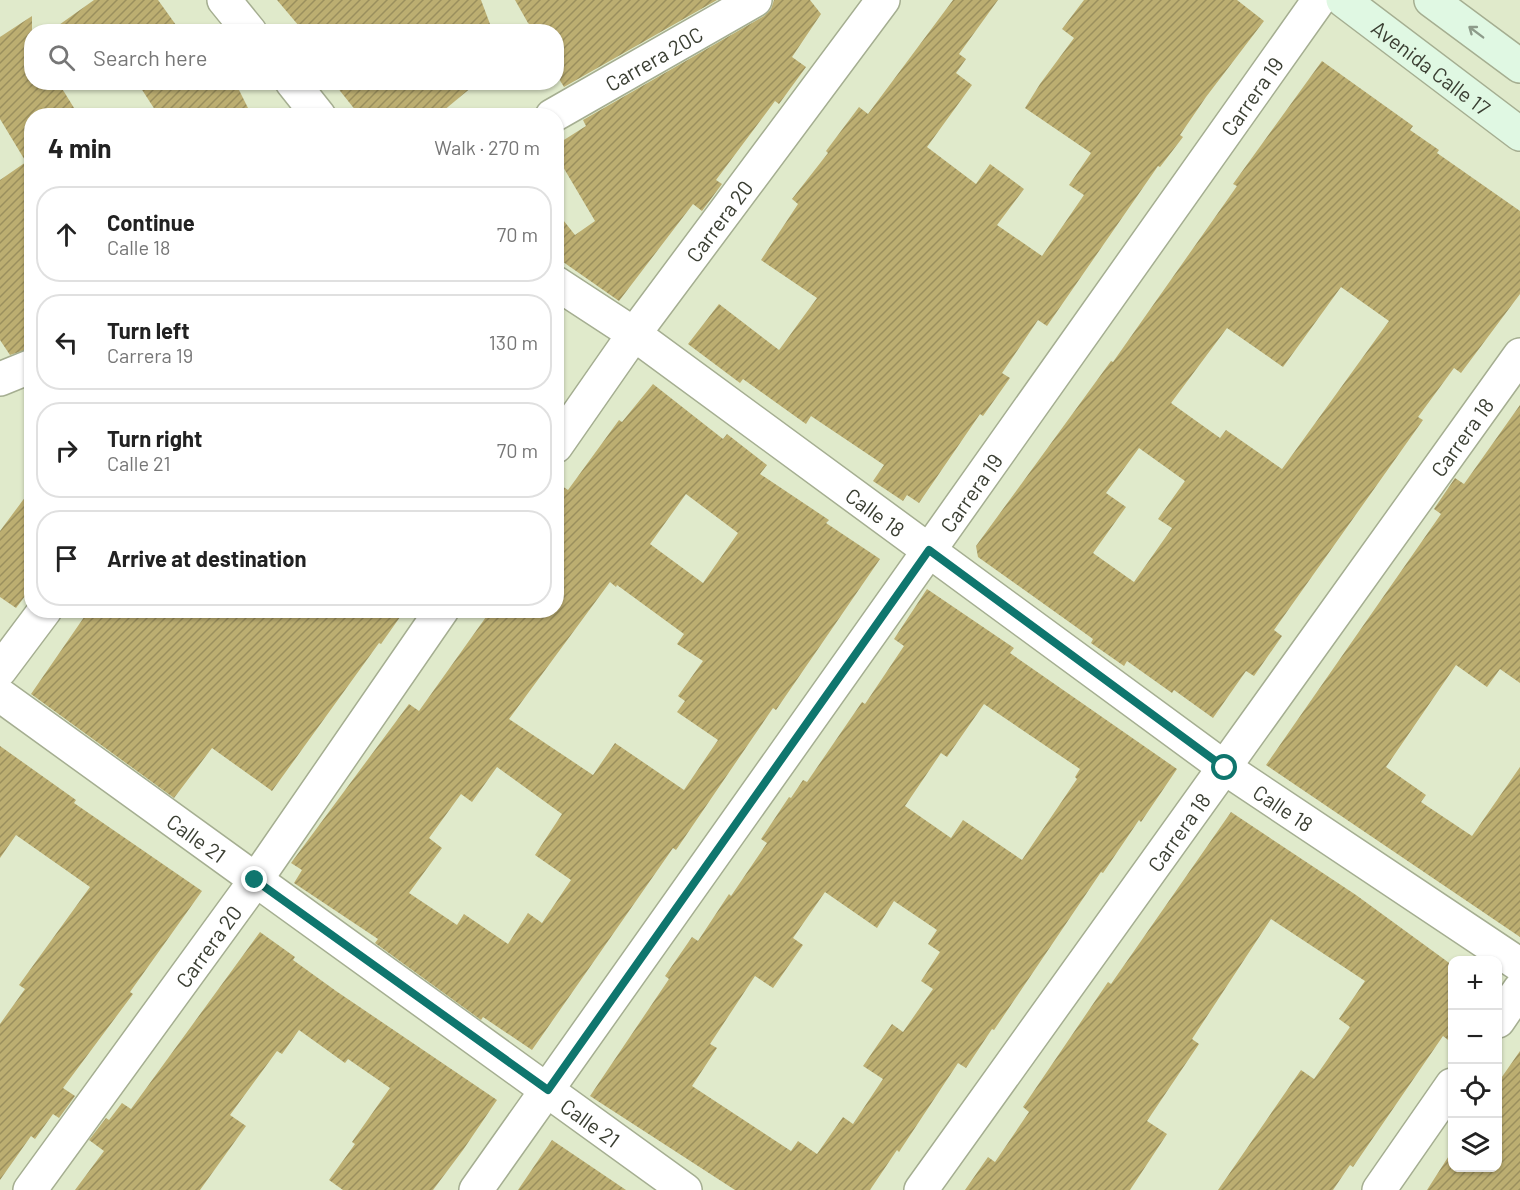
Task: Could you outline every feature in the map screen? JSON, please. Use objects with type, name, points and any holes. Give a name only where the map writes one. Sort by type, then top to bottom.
[{"type":"main road","name":"Avenida Calle 17","points":[[1343,0],[1520,134]]},
{"type":"main road","points":[[1431,0],[1520,66]]},
{"type":"street","points":[[224,0],[244,24]]},
{"type":"street","name":"Carrera 20C","points":[[564,109],[755,0]]},
{"type":"street","name":"Carrera 20","points":[[564,435],[634,334],[883,0]]},
{"type":"street","name":"Carrera 19","points":[[476,1190],[1319,0]]},
{"type":"street","points":[[298,90],[313,108]]},
{"type":"street","name":"Calle 18","points":[[564,288],[634,334],[1225,768],[1520,965]]},
{"type":"street","name":"Carrera 18","points":[[921,1190],[1520,355]]},
{"type":"street","points":[[0,379],[24,369]]},
{"type":"street","points":[[0,670],[39,618]]},
{"type":"street","name":"Carrera 20","points":[[30,1190],[255,880],[436,618]]},
{"type":"street","name":"Calle 21","points":[[0,695],[685,1190]]},
{"type":"street","points":[[1502,1014],[1520,989]]},
{"type":"street","points":[[1379,1190],[1448,1091]]},
{"type":"building","points":[[94,0],[158,0],[175,24],[60,24]]},
{"type":"building","points":[[277,0],[481,0],[490,24],[297,24]]},
{"type":"building","points":[[515,0],[717,0],[564,87],[564,24],[528,23]]},
{"type":"building","points":[[774,0],[810,0],[821,14],[792,57],[806,67],[779,104],[775,101],[716,180],[722,184],[702,211],[693,204],[619,301],[564,263],[564,221],[575,235],[595,221],[564,169],[564,140],[586,126],[583,120],[764,16],[771,9]]},
{"type":"building","points":[[953,0],[998,0],[959,54],[966,59],[956,73],[972,85],[927,147],[976,184],[990,164],[1024,189],[997,225],[1042,256],[1084,195],[1069,185],[1091,153],[1025,108],[1074,38],[1062,29],[1084,0],[1237,0],[1264,21],[1206,97],[1180,135],[1183,137],[1160,167],[1158,166],[1047,326],[1038,320],[1002,373],[1010,378],[983,416],[980,414],[919,503],[907,495],[903,501],[873,481],[884,465],[811,416],[806,424],[743,379],[740,383],[688,344],[719,304],[779,350],[817,298],[761,260],[798,204],[792,199],[828,153],[826,151],[859,107],[868,114]]},
{"type":"building","points":[[32,16],[32,24],[24,24],[24,90],[63,90],[74,108],[24,108],[24,159],[0,119],[0,37]]},
{"type":"building","points":[[1322,61],[1413,126],[1410,130],[1439,150],[1437,153],[1520,211],[1520,294],[1461,373],[1454,368],[1418,417],[1423,420],[1274,630],[1282,636],[1254,676],[1246,671],[1213,718],[1174,690],[1172,693],[1127,661],[1124,666],[1091,643],[1093,639],[978,557],[976,546],[1111,361],[1113,362],[1237,186],[1233,184]],"holes":[[[1341,287],[1389,321],[1282,469],[1226,430],[1220,438],[1171,403],[1227,328],[1283,367]],[[1139,448],[1185,481],[1158,519],[1172,528],[1134,582],[1093,553],[1126,507],[1106,493]]]},
{"type":"building","points":[[142,90],[239,90],[248,108],[154,108]]},
{"type":"building","points":[[339,90],[468,90],[447,108],[354,108]]},
{"type":"building","points":[[24,163],[24,351],[10,355],[0,340],[0,180]]},
{"type":"building","points":[[653,384],[723,439],[727,434],[767,465],[760,474],[829,520],[826,523],[880,559],[776,710],[773,708],[676,850],[673,848],[532,1050],[483,1017],[481,1020],[375,943],[378,939],[294,883],[302,870],[291,863],[409,704],[419,711],[485,618],[564,618],[564,487],[568,490],[619,420],[622,422]],"holes":[[[686,494],[738,533],[703,583],[650,544]],[[610,582],[684,634],[677,644],[703,661],[678,696],[685,701],[677,712],[718,740],[684,790],[615,743],[593,775],[509,719]],[[497,767],[562,814],[535,855],[571,880],[542,923],[528,913],[508,944],[464,914],[457,925],[409,893],[442,848],[429,838],[461,794],[472,802]]]},
{"type":"building","points":[[1520,405],[1520,683],[1500,669],[1487,687],[1456,665],[1386,767],[1426,795],[1421,802],[1472,836],[1520,767],[1520,937],[1266,765],[1441,514],[1434,509],[1455,478],[1464,484]]},
{"type":"building","points":[[24,499],[24,598],[16,608],[0,597],[0,531]]},
{"type":"building","points":[[927,589],[1014,648],[1010,653],[1177,769],[1141,822],[1139,820],[1103,873],[1101,872],[994,1030],[992,1029],[966,1068],[958,1063],[899,1152],[897,1150],[870,1190],[735,1190],[590,1096],[669,979],[665,976],[692,937],[698,941],[767,843],[761,839],[789,797],[791,798],[803,780],[807,782],[862,702],[865,704],[904,646],[894,639]],"holes":[[[984,704],[1080,769],[1075,777],[1077,779],[1022,860],[963,820],[951,838],[905,806],[941,753],[947,757]],[[825,892],[877,928],[894,901],[937,930],[928,944],[940,952],[921,981],[933,989],[903,1032],[892,1024],[863,1066],[883,1079],[853,1124],[843,1117],[817,1154],[798,1141],[791,1151],[692,1086],[717,1048],[710,1044],[755,976],[773,988],[803,945],[793,938]]]},
{"type":"building","points":[[83,618],[399,618],[272,791],[212,748],[174,798],[31,694]]},
{"type":"building","points":[[0,746],[76,800],[74,803],[202,891],[130,992],[133,994],[63,1088],[75,1096],[59,1118],[53,1114],[35,1139],[31,1136],[0,1180],[0,1024],[25,989],[19,985],[90,887],[16,835],[0,858]]},
{"type":"building","points":[[1231,812],[1356,895],[1448,962],[1448,1040],[1443,1036],[1353,1167],[1350,1165],[1333,1190],[1218,1190],[1301,1070],[1314,1079],[1350,1027],[1339,1019],[1365,981],[1271,919],[1192,1039],[1199,1044],[1147,1121],[1167,1134],[1130,1190],[965,1190],[988,1157],[995,1162],[1029,1112],[1023,1107],[1108,982],[1111,984]]},
{"type":"building","points":[[260,932],[295,957],[293,960],[336,991],[497,1100],[463,1150],[433,1190],[343,1190],[329,1180],[355,1144],[352,1142],[390,1088],[348,1059],[345,1063],[299,1030],[282,1054],[277,1051],[230,1115],[246,1126],[200,1190],[75,1190],[104,1151],[89,1140],[106,1118],[109,1120],[122,1103],[131,1109]]},
{"type":"building","points":[[1520,1051],[1520,1190],[1427,1190],[1448,1157],[1448,1172],[1502,1172],[1502,1077]]},
{"type":"building","points":[[552,1140],[626,1190],[518,1190]]},
{"type":"route","points":[[255,880],[548,1090],[929,550],[1225,768]]}]
